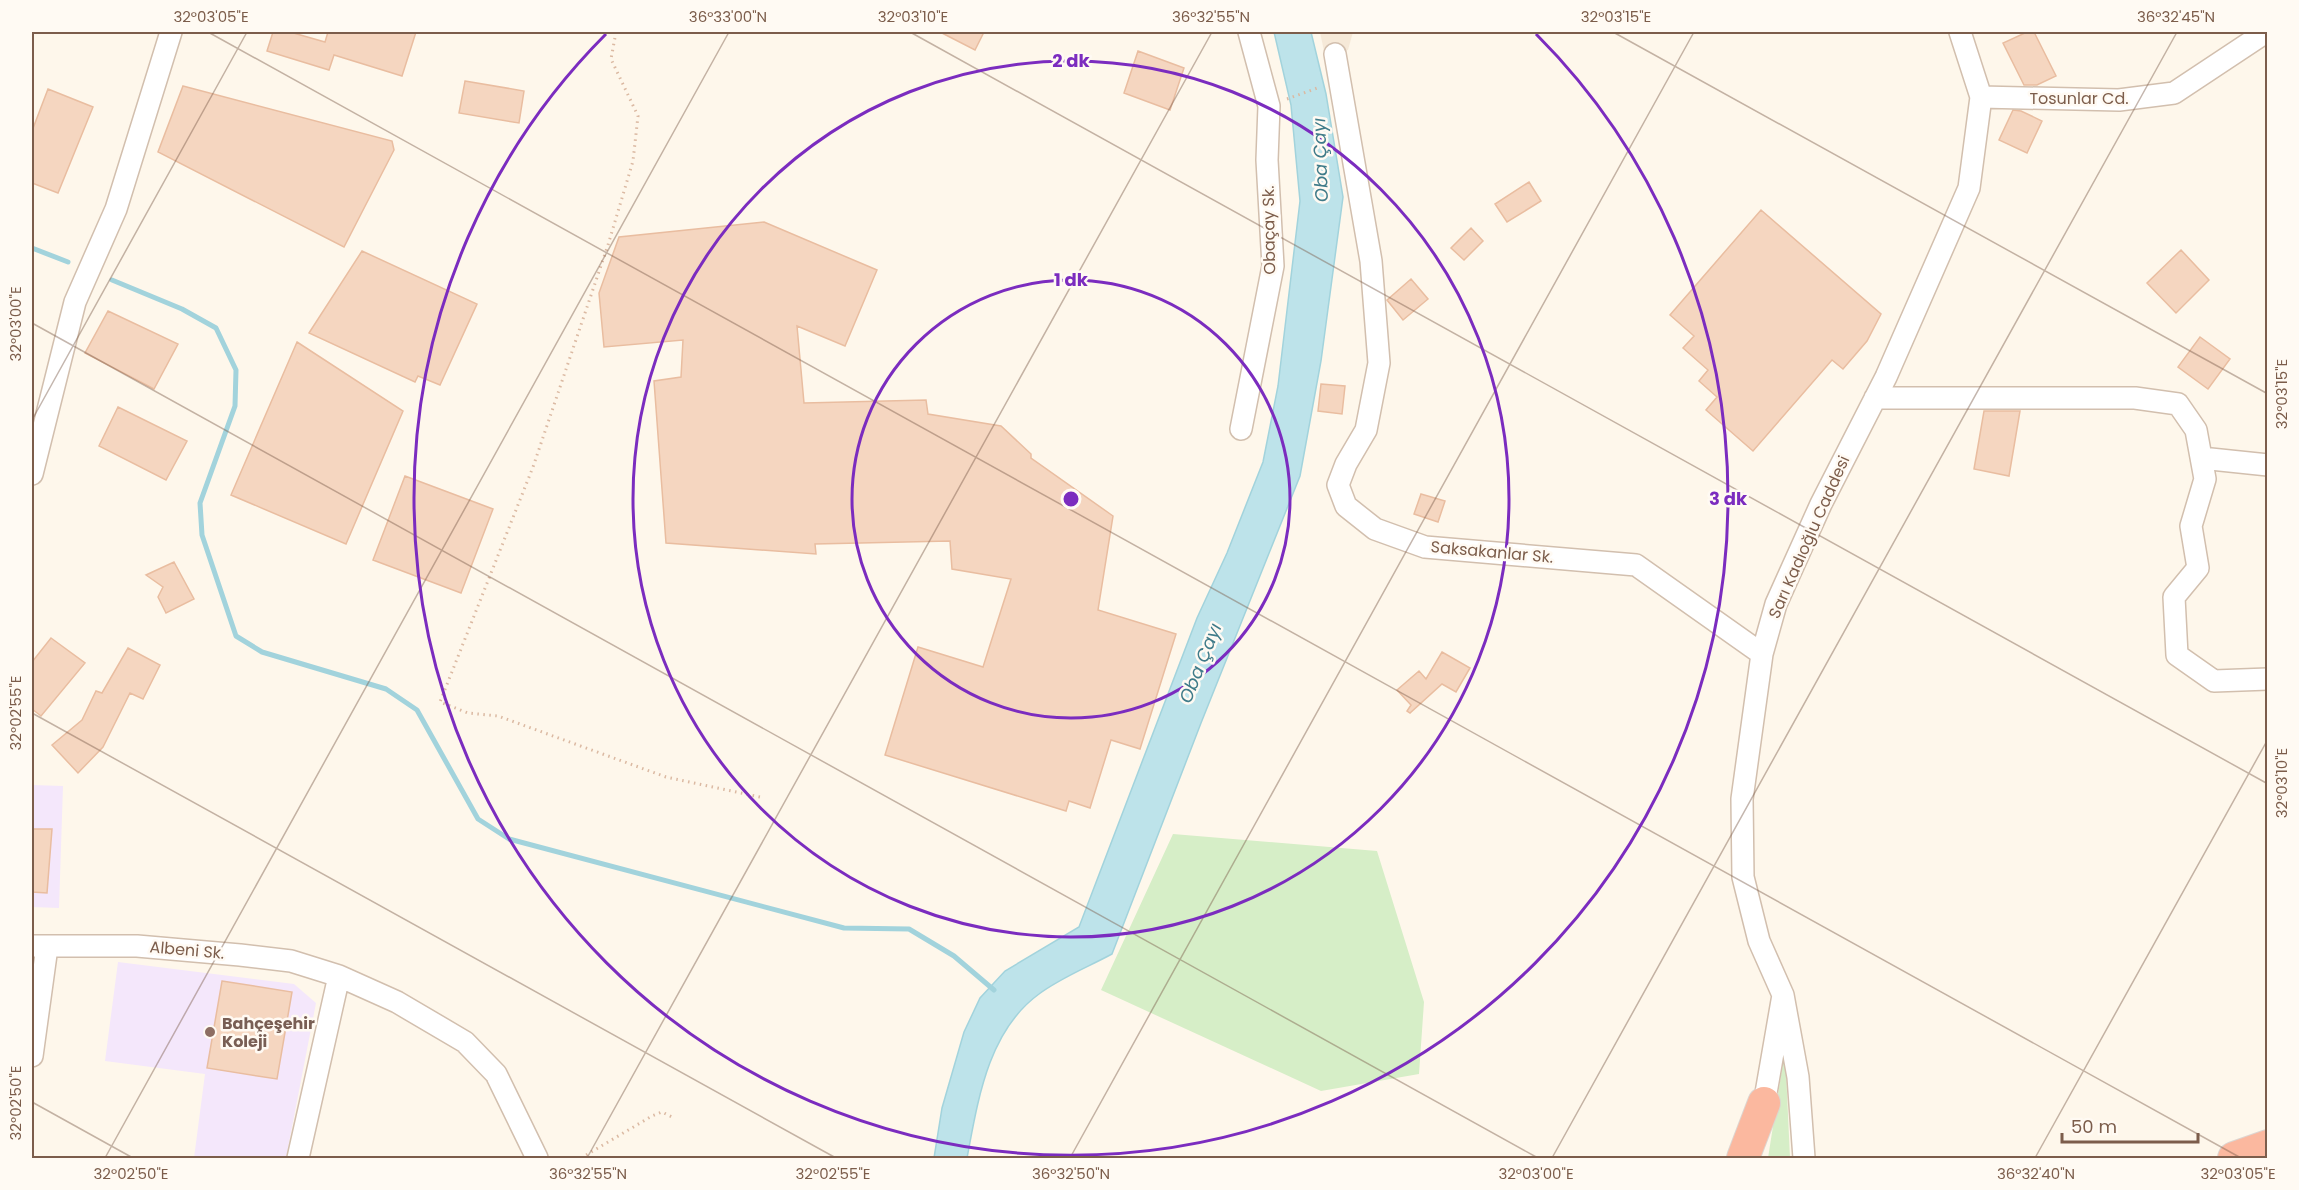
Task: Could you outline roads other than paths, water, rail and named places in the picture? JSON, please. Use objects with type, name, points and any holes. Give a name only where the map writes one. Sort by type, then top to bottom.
[{"type":"highway","points":[[1743,1158],[1764,1103]]},
{"type":"highway","points":[[2234,1158],[2268,1146]]},
{"type":"street","points":[[32,474],[75,302],[116,209],[171,32]]},
{"type":"street","name":"Obaçay Sk.","points":[[1241,429],[1273,266],[1267,160],[1269,106],[1249,32]]},
{"type":"street","points":[[1960,32],[1981,96]]},
{"type":"street","name":"Tosunlar Cd.","points":[[1981,96],[2119,100],[2174,93],[2266,32]]},
{"type":"street","name":"Saksakanlar Sk.","points":[[1335,54],[1371,261],[1379,363],[1366,430],[1346,464],[1338,485],[1346,506],[1375,529],[1425,547],[1636,565],[1762,654]]},
{"type":"street","name":"Sarı Kadıoğlu Caddesi","points":[[1804,1158],[1798,1077],[1783,995],[1759,942],[1743,877],[1742,799],[1762,654],[1776,604],[1821,504],[1875,398],[1969,188],[1981,96]]},
{"type":"street","points":[[1875,398],[2135,398],[2178,404],[2196,430],[2205,479],[2191,526],[2198,568],[2174,597],[2177,655],[2214,681],[2268,679]]},
{"type":"street","points":[[2201,458],[2268,465]]},
{"type":"street","points":[[32,1056],[39,946]]},
{"type":"street","name":"Albeni Sk.","points":[[39,946],[137,946],[240,955],[291,961],[339,976],[397,1002],[465,1042],[496,1074],[537,1158]]},
{"type":"street","points":[[297,1158],[339,976]]},
{"type":"street","points":[[1756,1158],[1783,995]]},
{"type":"water","name":"Oba Çayı","points":[[1274,32],[1311,32],[1326,94],[1343,197],[1321,361],[1300,476],[1112,954],[1056,983],[1022,1009],[1008,1027],[988,1068],[981,1090],[967,1158],[934,1158],[942,1108],[964,1032],[980,998],[1005,971],[1079,927],[1197,618],[1227,553],[1263,462],[1278,386],[1300,201],[1291,105]]},
{"type":"waterway","points":[[32,248],[68,262]]},
{"type":"waterway","points":[[112,280],[182,309],[216,328],[236,370],[235,406],[200,503],[202,535],[236,636],[262,652],[386,689],[417,710],[478,819],[509,839],[844,928],[909,929],[954,956],[994,990]]},
{"type":"place","name":"Bahçeşehir Koleji","points":[[210,1032]]}]
